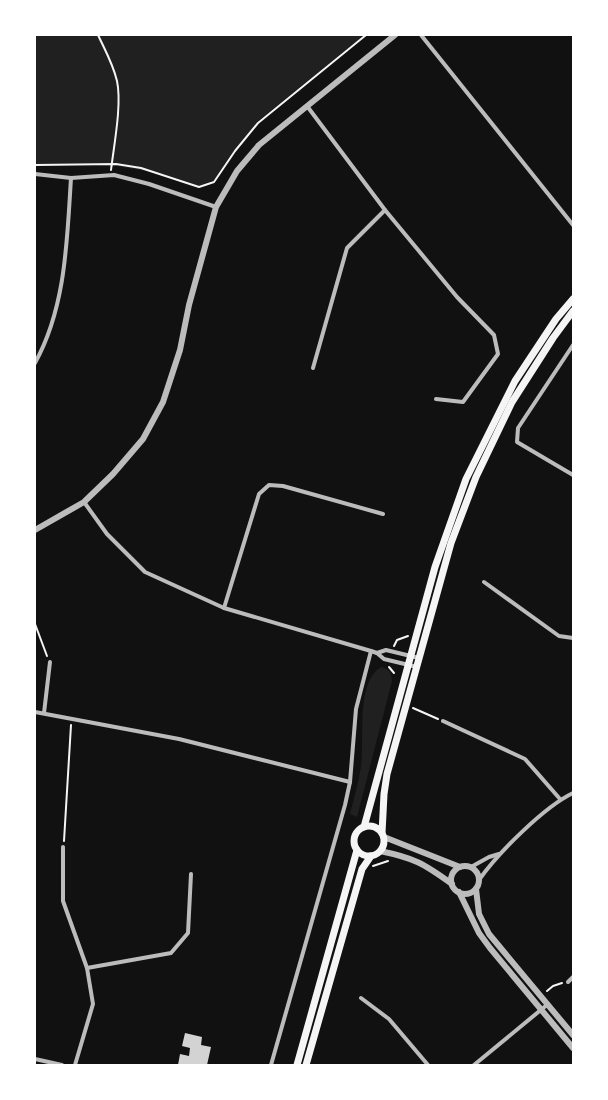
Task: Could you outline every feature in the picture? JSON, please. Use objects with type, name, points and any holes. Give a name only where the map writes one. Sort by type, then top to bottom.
[{"type":"main road","points":[[364,827],[435,567],[466,479],[516,381],[556,319],[573,299]]},
{"type":"main road","points":[[306,1065],[362,869],[370,856],[380,851],[384,842],[384,794],[387,774],[452,544],[476,477],[516,396],[553,338],[573,311]]},
{"type":"main road","points":[[298,1065],[357,850],[355,837],[360,829],[364,827],[374,827],[383,835]]},
{"type":"main road","points":[[357,850],[370,856]]},
{"type":"street","points":[[35,530],[84,502],[114,474],[143,438],[163,402],[180,350],[189,304],[216,207],[237,171],[259,145],[395,35]]},
{"type":"street","points":[[421,35],[573,226]]},
{"type":"street","points":[[307,106],[385,210],[457,297],[494,335],[498,354],[463,402],[436,398]]},
{"type":"street","points":[[35,174],[71,178],[110,175],[149,184],[216,207]]},
{"type":"street","points":[[35,363],[45,345],[57,304],[65,262],[71,178]]},
{"type":"street","points":[[313,368],[347,248],[385,210]]},
{"type":"street","points":[[573,344],[518,428],[517,442],[573,475]]},
{"type":"street","points":[[224,608],[259,494],[269,485],[284,486],[383,514]]},
{"type":"street","points":[[84,502],[106,534],[145,572],[224,608],[371,651],[377,653],[384,659],[417,666]]},
{"type":"street","points":[[484,582],[559,636],[573,638]]},
{"type":"street","points":[[377,653],[386,650],[419,658]]},
{"type":"street","points":[[271,1065],[342,816],[350,782],[356,709],[371,651]]},
{"type":"street","points":[[44,713],[50,662]]},
{"type":"street","points":[[35,712],[179,739],[350,782]]},
{"type":"street","points":[[443,721],[525,759],[560,799]]},
{"type":"street","points":[[573,793],[560,799],[499,854],[479,880],[476,889],[479,914],[489,934],[573,1035]]},
{"type":"street","points":[[383,835],[460,867],[472,867],[489,857],[499,854]]},
{"type":"street","points":[[63,847],[63,901],[87,968],[93,1004],[75,1065]]},
{"type":"street","points":[[380,851],[407,857],[425,864],[452,884],[460,892],[479,933],[573,1048]]},
{"type":"street","points":[[452,884],[454,872],[460,867]]},
{"type":"street","points":[[472,867],[477,873],[479,880]]},
{"type":"street","points":[[87,968],[171,953],[188,933],[191,874]]},
{"type":"street","points":[[460,892],[468,893],[476,889]]},
{"type":"street","points":[[568,982],[573,977]]},
{"type":"street","points":[[361,998],[389,1019],[428,1065]]},
{"type":"street","points":[[474,1065],[548,1004]]},
{"type":"street","points":[[35,1059],[62,1065]]},
{"type":"path","points":[[98,35],[112,64],[117,81],[118,96],[110,175]]},
{"type":"path","points":[[35,165],[112,164],[141,168],[199,187],[214,182],[235,151],[258,123],[366,35]]},
{"type":"path","points":[[35,624],[41,643],[50,662]]},
{"type":"path","points":[[412,708],[443,721]]},
{"type":"path","points":[[63,847],[71,718]]},
{"type":"path","points":[[546,992],[553,986],[568,982]]},
{"type":"shaded area","points":[[35,35],[364,35],[258,121],[214,180],[198,186],[163,174],[116,166],[35,164]]},
{"type":"shaded area","points":[[381,667],[390,672],[392,681],[357,817],[350,814],[361,766],[364,698],[367,685],[373,675]]},
{"type":"building","points":[[185,1033],[202,1037],[201,1045],[211,1047],[207,1065],[178,1065],[180,1054],[189,1056],[190,1048],[182,1046]]}]
